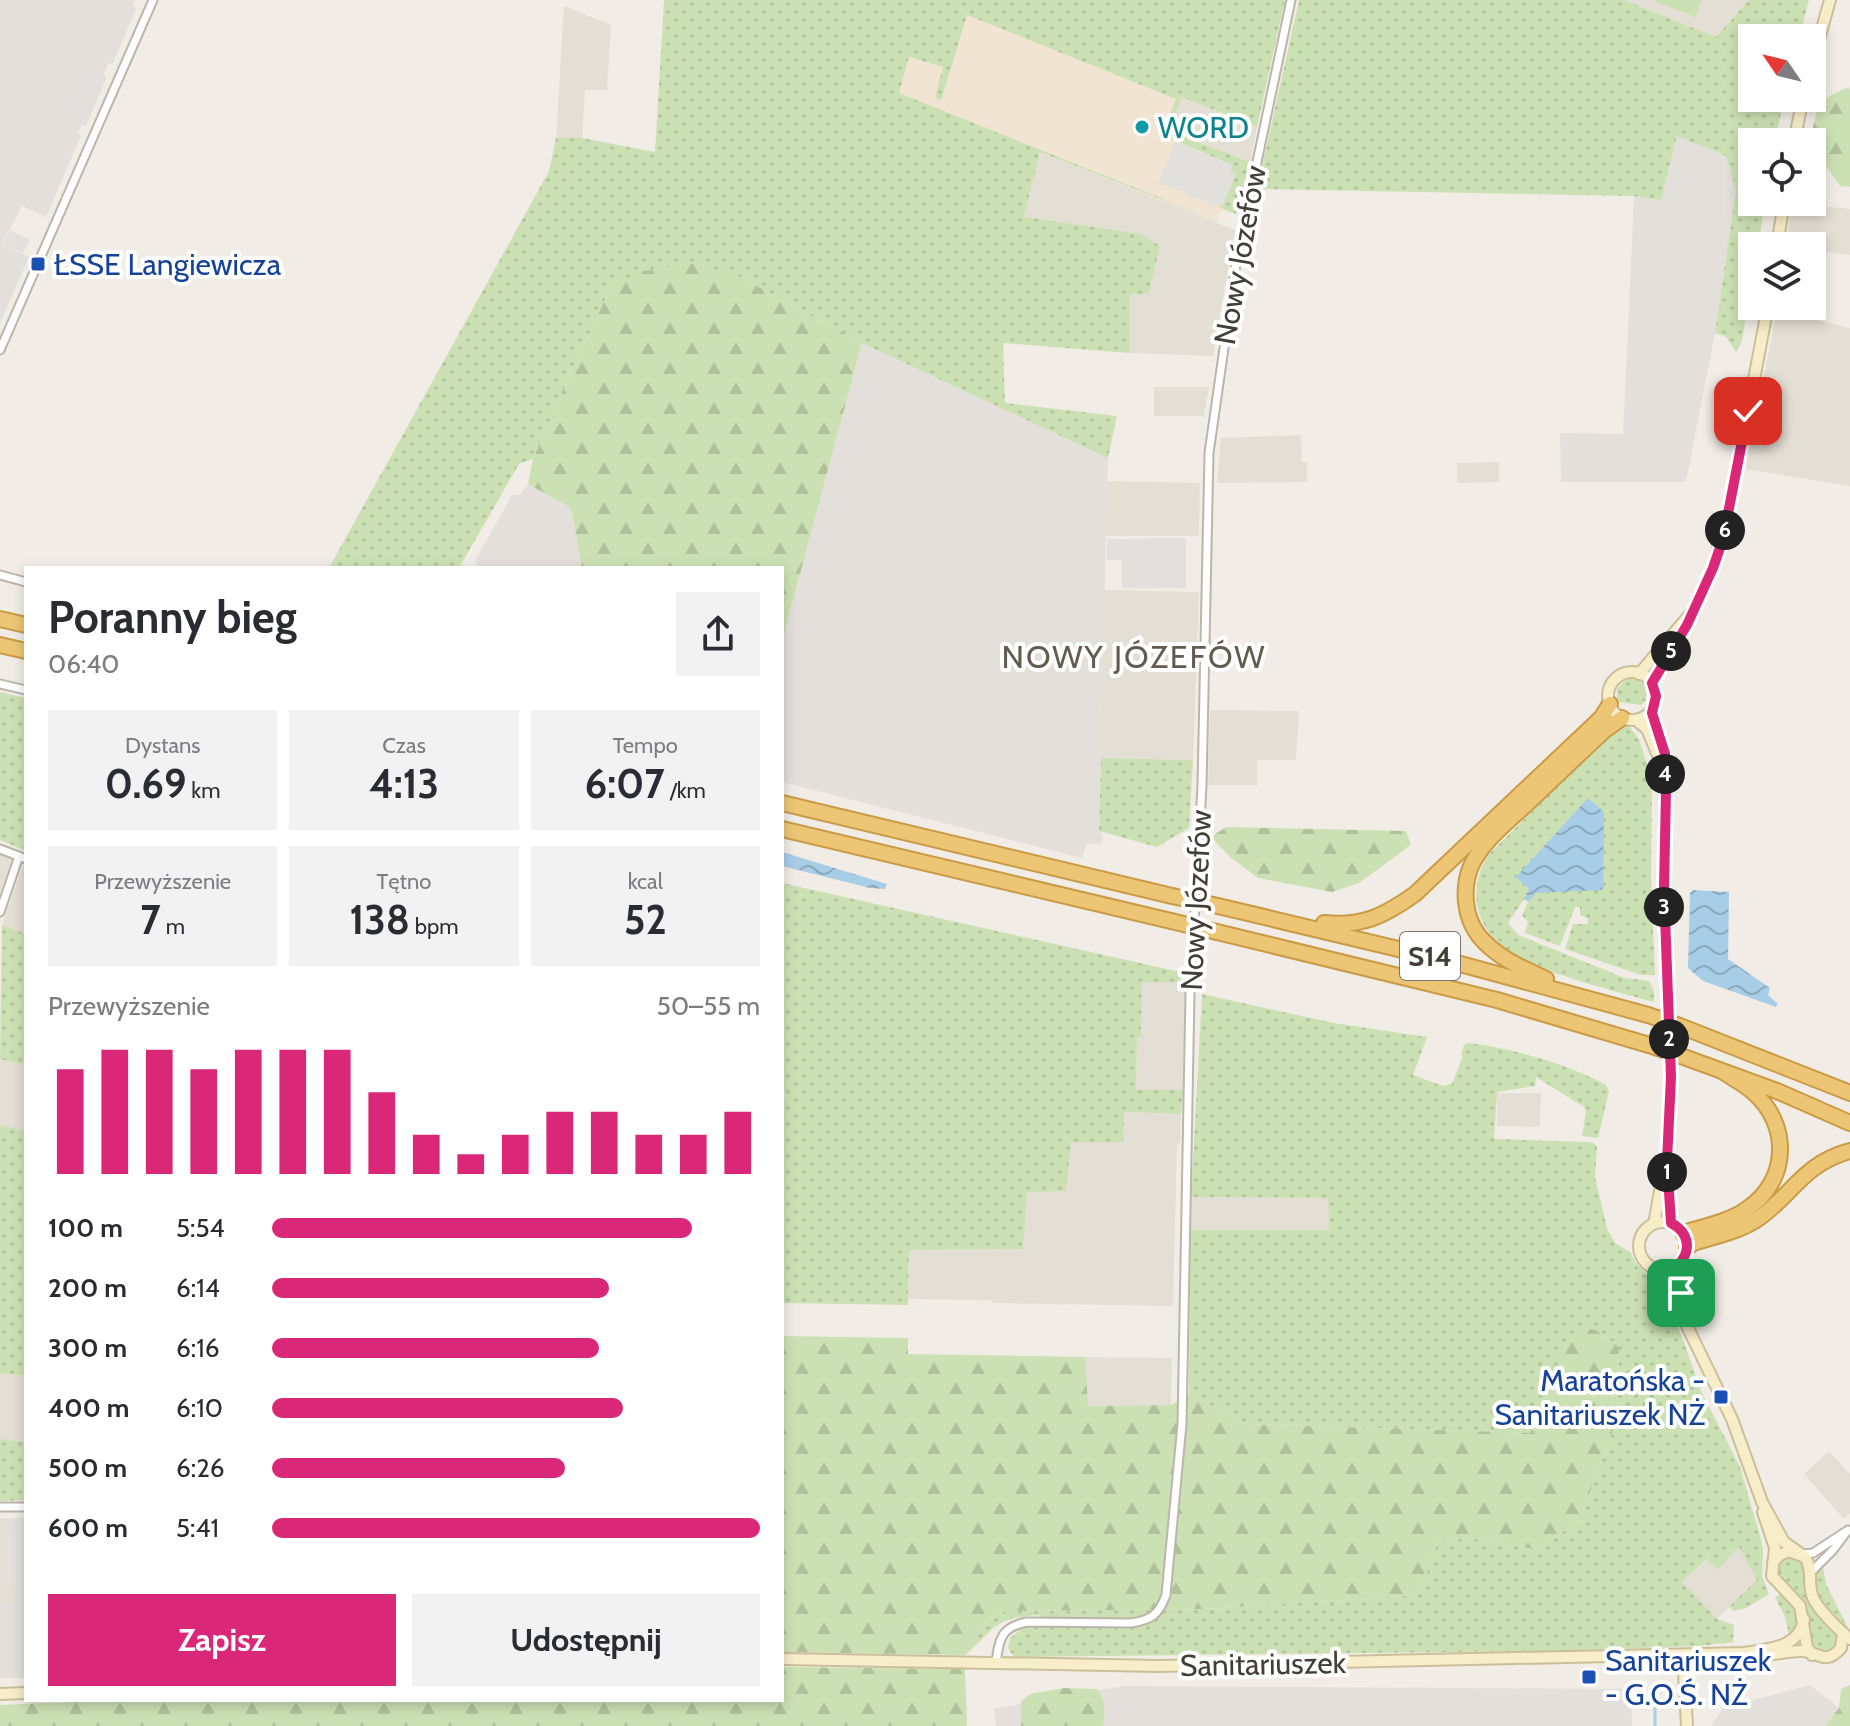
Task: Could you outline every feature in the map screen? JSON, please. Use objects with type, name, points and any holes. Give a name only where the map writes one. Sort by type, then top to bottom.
[{"type":"highway","points":[[0,619],[24,625]]},
{"type":"highway","points":[[0,645],[24,651]]},
{"type":"highway","points":[[1285,921],[1356,924],[1393,910],[1440,871],[1601,718],[1610,704]]},
{"type":"highway","points":[[1575,994],[1503,957],[1490,947],[1471,922],[1466,906],[1467,880],[1472,865],[1498,831],[1605,730],[1629,719]]},
{"type":"highway","name":"S14","points":[[784,803],[1285,921],[1575,994],[1680,1026],[1850,1093]]},
{"type":"highway","name":"S14","points":[[784,829],[1497,1000],[1681,1056],[1850,1123]]},
{"type":"highway","points":[[1683,1233],[1728,1219],[1748,1208],[1761,1198],[1778,1170],[1781,1143],[1771,1113],[1753,1092],[1722,1071]]},
{"type":"highway","points":[[1687,1248],[1693,1243],[1750,1224],[1777,1203],[1809,1170],[1850,1151]]},
{"type":"street","points":[[0,349],[153,0]]},
{"type":"street","name":"Nowy Józefów","points":[[996,1663],[1004,1632],[1014,1624],[1147,1621],[1159,1612],[1166,1595],[1182,1424],[1190,993],[1202,786],[1209,453],[1239,247],[1291,0]]},
{"type":"street","points":[[1823,24],[1830,0]]},
{"type":"street","points":[[1652,683],[1687,625],[1708,582],[1723,539],[1765,320]]},
{"type":"street","points":[[0,575],[24,581]]},
{"type":"street","points":[[1639,674],[1692,612]]},
{"type":"street","points":[[1665,770],[1647,729],[1610,704],[1608,697],[1613,682],[1625,674],[1639,674],[1652,683],[1656,696],[1652,710],[1663,747],[1665,770],[1664,889],[1671,1077],[1667,1161],[1671,1223]]},
{"type":"street","points":[[0,684],[24,690]]},
{"type":"street","points":[[1629,719],[1652,710]]},
{"type":"street","points":[[0,849],[23,858],[0,912]]},
{"type":"street","points":[[1654,1224],[1667,1161]]},
{"type":"street","points":[[1660,1270],[1677,1266],[1687,1248],[1683,1233],[1671,1223],[1648,1227],[1640,1238],[1640,1251],[1645,1261],[1660,1270],[1741,1441],[1775,1548],[1772,1564],[1774,1580],[1800,1606],[1806,1643],[1812,1655]]},
{"type":"street","points":[[1677,1266],[1693,1337]]},
{"type":"street","points":[[1762,1502],[1784,1542],[1808,1562],[1811,1593],[1816,1604],[1850,1639]]},
{"type":"street","points":[[0,1507],[24,1507]]},
{"type":"street","points":[[1772,1564],[1785,1552],[1813,1553],[1849,1529]]},
{"type":"street","points":[[1810,1573],[1849,1529]]},
{"type":"street","name":"Sanitariuszek","points":[[1744,1653],[1790,1642],[1800,1634],[1804,1619]]},
{"type":"street","points":[[1831,1657],[1841,1648],[1842,1631]]},
{"type":"street","name":"Sanitariuszek","points":[[784,1659],[1159,1666],[1744,1653],[1775,1655],[1802,1651],[1819,1658],[1831,1657]]},
{"type":"street","points":[[1831,1657],[1850,1652]]},
{"type":"street","points":[[1683,1655],[1687,1726]]},
{"type":"street","points":[[0,1694],[24,1693]]},
{"type":"shaded area","points":[[0,0],[135,0],[133,4],[136,9],[113,63],[108,64],[104,74],[106,79],[86,126],[82,125],[78,133],[81,136],[46,217],[22,206],[2,243],[29,257],[0,323]]},
{"type":"shaded area","points":[[939,0],[1182,97],[1169,131],[1247,161],[1231,213],[1221,210],[1216,222],[886,90]]},
{"type":"shaded area","points":[[1624,0],[1749,0],[1716,37]]},
{"type":"shaded area","points":[[564,6],[611,25],[607,90],[585,90],[582,138],[556,138]]},
{"type":"shaded area","points":[[82,63],[102,74],[78,121],[58,111]]},
{"type":"shaded area","points":[[1182,97],[1257,127],[1250,162],[1169,131]]},
{"type":"shaded area","points":[[1677,136],[1726,156],[1736,191],[1715,333],[1686,482],[1561,482],[1560,433],[1623,434],[1634,196],[1661,200]]},
{"type":"shaded area","points":[[1175,142],[1233,165],[1230,172],[1236,174],[1223,205],[1218,203],[1216,207],[1208,201],[1186,195],[1186,192],[1158,184]]},
{"type":"shaded area","points":[[1040,152],[1235,230],[1213,356],[1130,353],[1130,294],[1024,217]]},
{"type":"shaded area","points":[[1826,207],[1850,209],[1850,255],[1826,251],[1826,232],[1788,232],[1790,216],[1826,216]]},
{"type":"shaded area","points":[[10,230],[30,240],[23,253],[3,243]]},
{"type":"shaded area","points":[[1775,320],[1818,320],[1850,328],[1850,486],[1745,469]]},
{"type":"shaded area","points":[[862,343],[1108,458],[1099,831],[1103,837],[1100,845],[1087,843],[1082,858],[784,783],[784,634]]},
{"type":"shaded area","points":[[1154,387],[1209,387],[1204,416],[1154,416]]},
{"type":"shaded area","points":[[1301,435],[1302,462],[1307,462],[1307,482],[1217,483],[1221,438]]},
{"type":"shaded area","points":[[1499,462],[1499,482],[1457,483],[1457,463]]},
{"type":"shaded area","points":[[1107,481],[1200,483],[1199,536],[1105,536]]},
{"type":"shaded area","points":[[528,484],[571,508],[582,566],[479,566],[475,561],[512,495],[520,495]]},
{"type":"shaded area","points":[[1186,538],[1186,588],[1122,588],[1122,560],[1107,560],[1107,539]]},
{"type":"shaded area","points":[[1104,590],[1199,592],[1193,760],[1101,758]]},
{"type":"shaded area","points":[[1210,710],[1299,711],[1296,760],[1257,760],[1257,785],[1208,785]]},
{"type":"shaded area","points":[[0,853],[13,857],[0,894]]},
{"type":"shaded area","points":[[24,865],[24,933],[2,925]]},
{"type":"shaded area","points":[[1142,982],[1185,982],[1183,1090],[1136,1091]]},
{"type":"shaded area","points":[[0,1059],[24,1065],[24,1131],[0,1125]]},
{"type":"shaded area","points":[[1497,1093],[1541,1093],[1540,1127],[1497,1126]]},
{"type":"shaded area","points":[[1123,1112],[1181,1114],[1180,1143],[1177,1144],[1173,1306],[908,1299],[909,1250],[1022,1249],[1027,1191],[1070,1142]]},
{"type":"shaded area","points":[[1191,1197],[1329,1198],[1329,1231],[1190,1230]]},
{"type":"shaded area","points":[[1085,1357],[1172,1358],[1171,1405],[1087,1406]]},
{"type":"shaded area","points":[[0,1373],[24,1376],[24,1442],[0,1439]]},
{"type":"shaded area","points":[[1829,1451],[1850,1474],[1850,1513],[1844,1519],[1804,1474]]},
{"type":"shaded area","points":[[24,1517],[24,1678],[0,1678],[0,1602],[9,1601],[8,1518]]},
{"type":"shaded area","points":[[0,1518],[8,1518],[9,1602],[0,1602]]},
{"type":"shaded area","points":[[1739,1547],[1757,1580],[1717,1619],[1682,1582],[1708,1559],[1717,1569]]},
{"type":"shaded area","points":[[1810,1685],[1839,1708],[1825,1726],[1711,1726],[1723,1708]]},
{"type":"shaded area","points":[[1123,1686],[1631,1689],[1632,1726],[996,1726],[994,1709]]},
{"type":"green space","points":[[664,0],[1285,0],[1257,127],[1182,97],[1169,131],[1250,162],[1239,210],[1235,214],[1219,207],[1223,205],[1235,174],[1230,172],[1232,165],[1163,135],[1176,99],[967,15],[941,101],[935,98],[943,67],[909,57],[899,93],[1235,228],[1040,152],[1024,217],[1141,234],[1160,246],[1148,294],[1130,294],[1130,353],[1003,343],[1005,403],[1117,416],[1108,458],[862,343],[738,276],[611,287],[533,459],[519,464],[460,566],[330,566],[549,171],[556,138],[582,138],[655,152]]},
{"type":"green space","points":[[1299,0],[1624,0],[1716,37],[1749,0],[1809,0],[1803,24],[1738,24],[1738,112],[1781,112],[1778,128],[1738,128],[1738,216],[1763,216],[1760,232],[1738,232],[1738,320],[1745,320],[1742,341],[1736,352],[1726,337],[1715,333],[1736,191],[1726,156],[1677,136],[1661,200],[1634,196],[1257,189]]},
{"type":"green space","points":[[1652,0],[1702,0],[1695,17]]},
{"type":"green space","points":[[1849,87],[1850,187],[1840,186],[1826,165],[1826,128],[1813,128],[1817,112],[1826,112],[1826,99]]},
{"type":"green space","points":[[695,263],[738,276],[862,343],[784,634],[784,566],[582,566],[571,508],[528,484],[533,459],[611,287],[638,272]]},
{"type":"green space","points":[[1631,678],[1638,679],[1648,689],[1641,705],[1617,702],[1617,689]]},
{"type":"green space","points":[[0,692],[24,698],[24,850],[0,840]]},
{"type":"green space","points":[[1629,726],[1639,739],[1652,779],[1651,880],[1655,975],[1641,975],[1565,949],[1573,924],[1587,924],[1588,918],[1580,915],[1580,907],[1575,907],[1560,946],[1525,933],[1528,922],[1522,915],[1528,902],[1524,899],[1508,923],[1518,935],[1625,978],[1649,981],[1654,991],[1654,1002],[1572,979],[1511,953],[1483,924],[1476,890],[1488,855],[1617,728]]},
{"type":"green space","points":[[1101,758],[1193,760],[1189,828],[1157,847],[1099,831]]},
{"type":"green space","points":[[1226,827],[1406,831],[1411,845],[1359,883],[1332,892],[1258,878],[1230,857],[1211,837]]},
{"type":"green space","points":[[784,883],[1180,972],[1185,982],[1142,982],[1141,1037],[1137,1037],[1136,1090],[1183,1090],[1181,1114],[1124,1112],[1123,1142],[1071,1142],[1066,1191],[1027,1192],[1023,1249],[909,1250],[908,1305],[784,1303]]},
{"type":"green space","points":[[2,925],[24,933],[24,1065],[0,1059]]},
{"type":"green space","points":[[1202,994],[1334,1023],[1427,1037],[1413,1075],[1443,1086],[1452,1084],[1464,1045],[1468,1043],[1539,1058],[1606,1085],[1609,1091],[1598,1138],[1582,1136],[1584,1107],[1536,1077],[1535,1086],[1497,1092],[1494,1139],[1587,1142],[1597,1147],[1595,1177],[1607,1228],[1615,1243],[1630,1252],[1635,1262],[1661,1290],[1701,1391],[1740,1467],[1759,1532],[1763,1549],[1762,1576],[1769,1594],[1746,1608],[1734,1611],[1729,1607],[1757,1580],[1739,1547],[1717,1570],[1707,1559],[1682,1582],[1717,1619],[1734,1625],[1733,1642],[1700,1646],[1547,1651],[1014,1657],[1008,1648],[1010,1638],[1023,1628],[1042,1626],[1040,1615],[1007,1620],[970,1651],[986,1622],[1006,1611],[1206,1609],[1419,1595],[1438,1541],[1469,1538],[1535,1549],[1579,1522],[1617,1419],[1619,1347],[1596,1330],[1568,1339],[1530,1433],[1247,1424],[1189,1394],[1190,1230],[1329,1230],[1328,1198],[1191,1197]]},
{"type":"green space","points":[[0,1125],[24,1131],[24,1376],[0,1373]]},
{"type":"green space","points":[[1582,1328],[1596,1330],[1619,1347],[1617,1419],[1579,1522],[1535,1549],[1469,1538],[1438,1541],[1419,1595],[1206,1609],[1006,1611],[986,1622],[965,1655],[784,1652],[784,1336],[908,1338],[908,1354],[1085,1357],[1088,1406],[1171,1405],[1189,1394],[1247,1424],[1530,1433],[1568,1339]]},
{"type":"green space","points":[[0,1439],[24,1442],[24,1500],[0,1501]]},
{"type":"green space","points":[[1791,1555],[1805,1570],[1811,1605],[1838,1634],[1836,1648],[1827,1653],[1814,1647],[1806,1607],[1777,1574],[1779,1561]]},
{"type":"green space","points":[[1822,1563],[1826,1584],[1850,1635],[1817,1593],[1814,1583]]},
{"type":"green space","points":[[1782,1593],[1796,1609],[1799,1625],[1790,1639],[1785,1617],[1775,1597]]},
{"type":"green space","points":[[784,1667],[965,1669],[967,1726],[0,1726],[0,1705],[76,1702],[784,1702]]},
{"type":"green space","points":[[1850,1685],[1850,1726],[1825,1726],[1839,1708],[1841,1689]]},
{"type":"green space","points":[[1064,1688],[1097,1689],[1104,1706],[1103,1726],[1021,1726],[1021,1701],[1030,1694]]},
{"type":"water","points":[[1588,798],[1604,812],[1603,888],[1536,893],[1529,901],[1524,899],[1529,889],[1516,877]]},
{"type":"water","points":[[784,853],[887,884],[885,889],[784,866]]},
{"type":"water","points":[[1693,890],[1729,892],[1728,959],[1770,988],[1768,995],[1778,1004],[1776,1007],[1703,981],[1688,968],[1690,893]]},
{"type":"waterway","points":[[1655,1705],[1655,1726]]},
{"type":"place","name":"WORD","points":[[1142,127]]},
{"type":"place","name":"ŁSSE Langiewicza","points":[[38,264]]},
{"type":"place","name":"Maratońska - Sanitariuszek NŻ","points":[[1721,1397]]},
{"type":"place","name":"Sanitariuszek - G.O.Ś. NŻ","points":[[1589,1677]]},
{"type":"district","name":"NOWY JÓZEFÓW","points":[[1134,656]]},
{"type":"route","points":[[1681,1293],[1677,1266],[1686,1254],[1687,1240],[1671,1223],[1667,1161],[1671,1077],[1664,889],[1665,754],[1652,713],[1656,696],[1652,683],[1687,625],[1713,568],[1723,539],[1748,411]]}]
